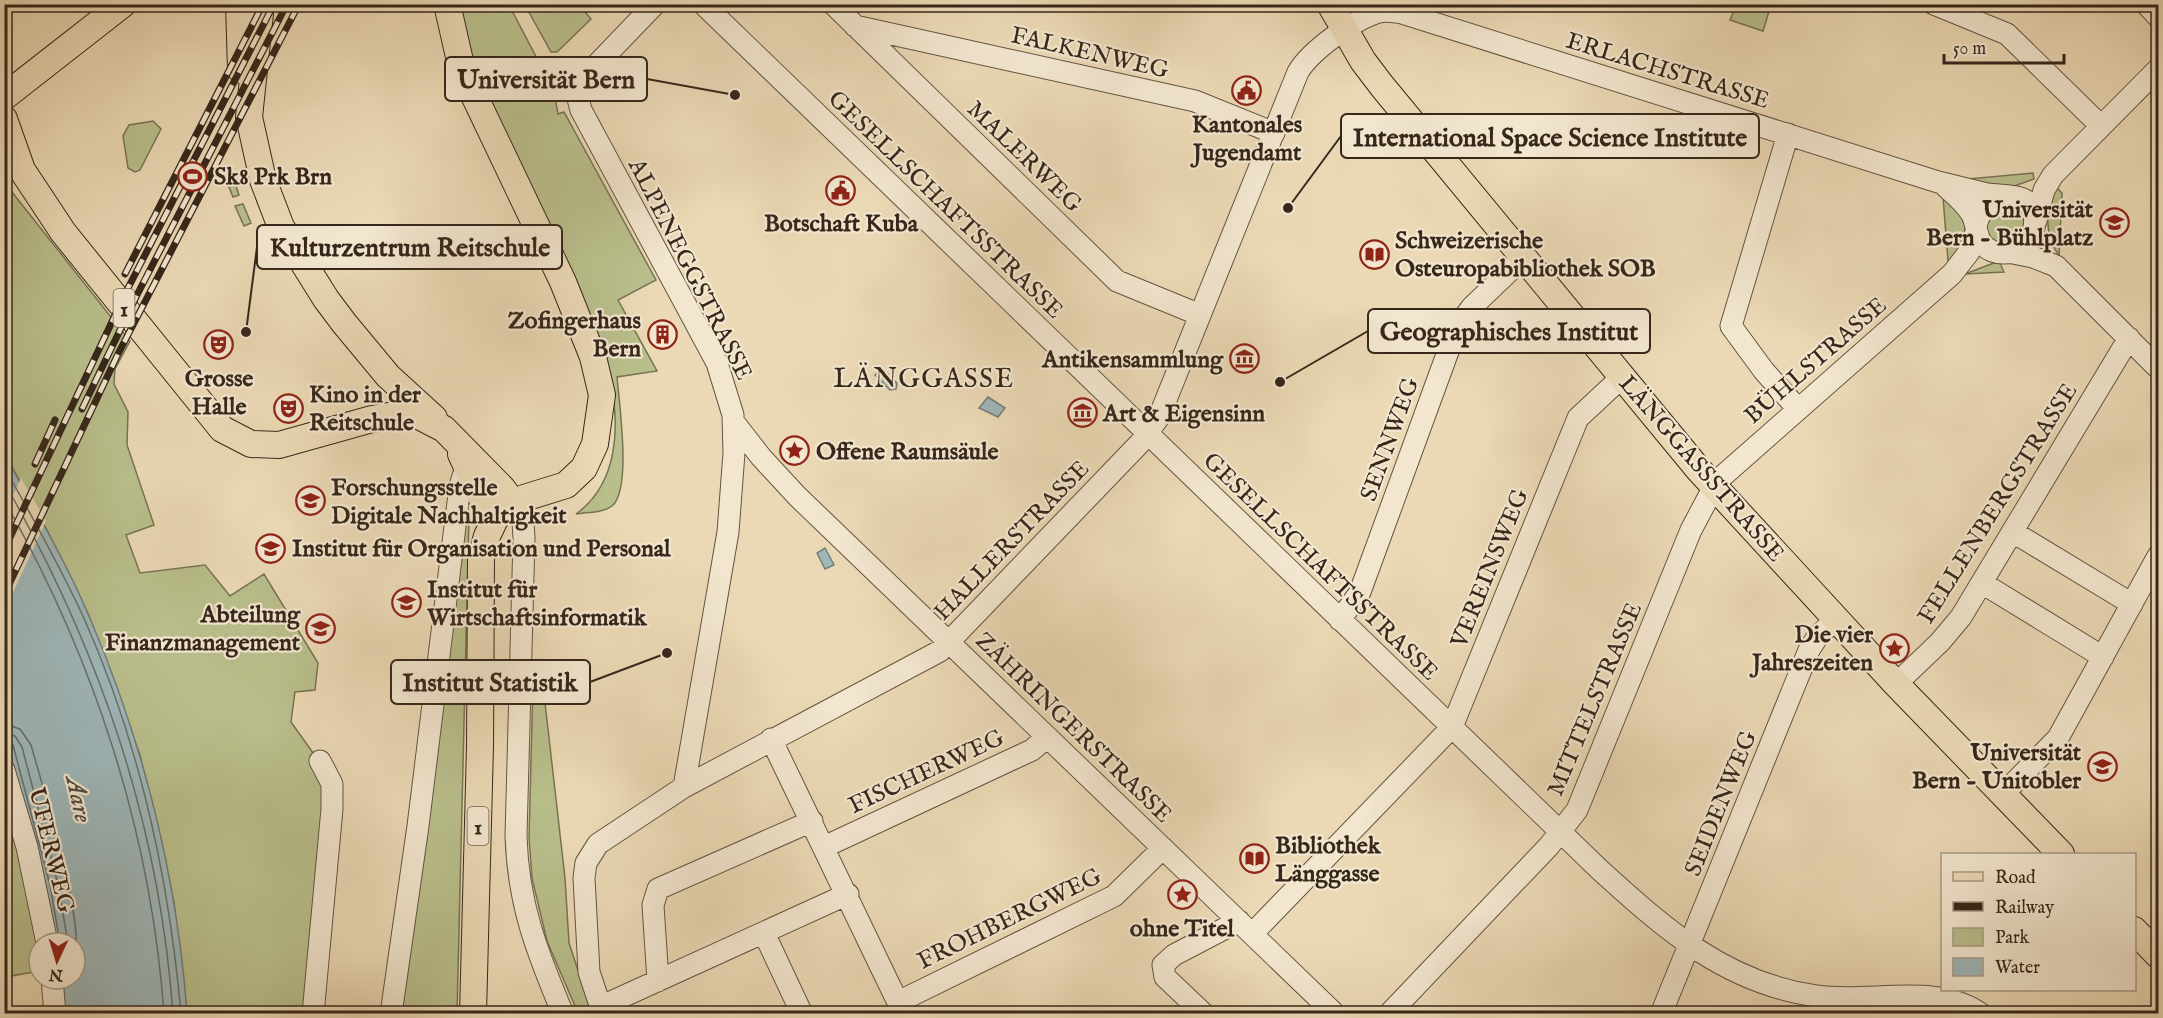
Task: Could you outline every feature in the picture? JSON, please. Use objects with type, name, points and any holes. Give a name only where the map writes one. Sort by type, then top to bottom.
[{"type":"main road","points":[[4,97],[123,4]]},
{"type":"main road","points":[[239,4],[241,93],[249,117],[263,180],[281,227],[326,299],[388,376],[450,436]]},
{"type":"main road","points":[[249,117],[261,4]]},
{"type":"main road","points":[[447,4],[462,70],[563,282],[588,343],[602,395],[595,444],[584,468],[566,484],[505,509]]},
{"type":"main road","name":"LÄNGGASSSTRASSE","points":[[1329,4],[1376,77],[1523,258],[1714,486],[1896,684],[2059,853]]},
{"type":"main road","name":"1","points":[[4,119],[12,158],[63,232],[226,432],[251,444],[279,445],[411,412],[450,436],[505,509],[481,558],[480,746],[473,1014]]},
{"type":"main road","points":[[388,376],[394,394],[389,416]]},
{"type":"main road","points":[[2136,932],[2158,955]]},
{"type":"street","name":"ALPENEGGSTRASSE","points":[[655,4],[582,80],[578,87],[577,101],[717,363],[728,394],[733,421],[734,453],[728,532],[684,787]]},
{"type":"street","name":"GESELLSCHAFTSSTRASSE","points":[[703,4],[980,274],[1149,432],[1174,460],[1340,620],[1631,898],[1688,946],[1743,975],[1791,991],[1915,1005],[1957,1000],[1981,1014]]},
{"type":"street","name":"MALERWEG","points":[[833,4],[1117,281],[1200,315]]},
{"type":"street","points":[[2146,4],[2158,17]]},
{"type":"street","points":[[1940,6],[2007,34],[2101,126]]},
{"type":"street","name":"ERLACHSTRASSE","points":[[1345,30],[1379,12],[1396,12],[1942,183],[1987,194],[2012,196]]},
{"type":"street","name":"FALKENWEG","points":[[855,26],[1195,101],[1274,133]]},
{"type":"street","name":"HALLERSTRASSE","points":[[602,1010],[591,980],[587,944],[584,878],[586,863],[593,849],[609,835],[684,787],[940,651],[1149,432],[1159,417],[1303,64],[1345,30]]},
{"type":"street","points":[[2004,253],[2026,243],[2036,222],[2044,190],[2053,175],[2158,69]]},
{"type":"street","points":[[1788,134],[1731,324],[1764,371],[1798,409]]},
{"type":"street","points":[[2053,175],[2012,196],[1989,203],[1981,213],[1976,229],[1983,246],[2004,253],[2033,257],[2056,266]]},
{"type":"street","name":"ERLACHSTRASSE","points":[[1942,183],[1963,202],[1976,229]]},
{"type":"street","points":[[2012,196],[2027,201],[2033,208],[2036,222],[2056,266],[2158,368]]},
{"type":"street","name":"BÜHLSTRASSE","points":[[1714,486],[1952,274],[1969,252],[1976,229]]},
{"type":"street","name":"BÜHLSTRASSE","points":[[1952,274],[1975,261],[2004,253]]},
{"type":"street","name":"SENNWEG","points":[[1340,620],[1360,592],[1457,327],[1472,307],[1523,258]]},
{"type":"street","name":"FELLENBERGSTRASSE","points":[[1896,684],[1948,635],[1982,583],[2129,338]]},
{"type":"street","name":"VEREINSWEG","points":[[1204,1014],[1165,977],[1162,965],[1174,955],[1246,927],[1452,727],[1578,418],[1622,377]]},
{"type":"street","name":"ZÄHRINGERSTRASSE","points":[[733,421],[791,490],[1335,1014]]},
{"type":"street","points":[[391,1014],[418,826],[460,486],[463,476],[473,467]]},
{"type":"street","name":"MITTELSTRASSE","points":[[1389,1014],[1561,831],[1583,800],[1691,530],[1714,486]]},
{"type":"street","points":[[505,509],[523,522],[524,538],[516,836],[518,876],[534,945],[563,1014]]},
{"type":"street","points":[[2013,532],[2132,604]]},
{"type":"street","points":[[2003,794],[2056,742],[2158,556]]},
{"type":"street","points":[[1982,583],[2103,657]]},
{"type":"street","name":"SEIDENWEG","points":[[1661,1014],[1809,650],[1818,636],[1836,620]]},
{"type":"street","name":"FISCHERWEG","points":[[824,847],[1032,750],[1047,737]]},
{"type":"street","points":[[771,739],[848,894],[900,1008]]},
{"type":"street","points":[[313,1014],[332,808],[332,784],[320,761]]},
{"type":"street","name":"UFERWEG","points":[[4,770],[27,847],[44,931]]},
{"type":"street","points":[[658,981],[653,904],[658,890],[812,821]]},
{"type":"street","name":"FROHBERGWEG","points":[[900,1008],[1114,896],[1163,848]]},
{"type":"street","points":[[602,1010],[658,981],[848,894]]},
{"type":"street","points":[[764,933],[802,1014]]},
{"type":"street","points":[[53,991],[55,1014]]},
{"type":"green space","points":[[447,5],[509,5],[543,70],[522,82],[529,94],[533,93],[538,101],[554,92],[558,114],[564,112],[656,280],[618,300],[657,371],[617,377],[623,445],[622,482],[618,497],[612,506],[604,510],[576,514],[601,486],[613,452],[615,415],[610,379]]},
{"type":"green space","points":[[525,5],[579,5],[591,19],[557,52],[551,52]]},
{"type":"green space","points":[[1736,5],[1771,5],[1763,31],[1730,20]]},
{"type":"green space","points":[[153,121],[161,129],[140,170],[135,172],[128,168],[123,136],[129,125]]},
{"type":"green space","points":[[230,168],[239,195],[233,197],[225,177]]},
{"type":"green space","points":[[2033,173],[2034,179],[2006,189],[1968,179]]},
{"type":"green space","points":[[4,182],[130,341],[115,369],[114,384],[128,412],[127,445],[154,525],[126,535],[140,573],[205,565],[230,596],[264,574],[318,663],[315,690],[295,692],[291,722],[326,771],[313,1013],[187,1013],[174,903],[140,755],[89,616],[47,530],[5,454]]},
{"type":"green space","points":[[2054,185],[2062,193],[2059,256],[2048,230],[2048,213]]},
{"type":"green space","points":[[1945,193],[1965,227],[1962,242],[1951,264],[1948,261],[1943,197]]},
{"type":"green space","points":[[243,204],[251,223],[244,226],[235,206]]},
{"type":"green space","points":[[2004,205],[2023,209],[2026,229],[2013,242],[1997,245],[1984,230],[1989,216]]},
{"type":"green space","points":[[1999,261],[2004,272],[1965,274]]},
{"type":"green space","points":[[464,514],[469,517],[457,1013],[399,1014]]},
{"type":"green space","points":[[540,659],[565,878],[569,943],[592,1013],[578,1013],[547,941],[532,878],[529,838],[533,684]]},
{"type":"green space","points":[[4,804],[12,804],[37,931],[27,931],[27,973],[5,977]]},
{"type":"water","points":[[882,368],[897,383],[896,389],[890,390],[875,375]]},
{"type":"water","points":[[988,397],[1005,408],[998,417],[979,408]]},
{"type":"water","name":"Aare","points":[[4,454],[80,595],[126,712],[166,861],[175,911],[187,1013],[63,1013],[61,991],[87,991],[87,931],[52,931],[26,812],[5,741]]},
{"type":"water","points":[[825,548],[834,565],[825,569],[817,553]]},
{"type":"pier","points":[[21,478],[46,521],[5,610],[5,513]]},
{"type":"railway","points":[[125,274],[263,4]]},
{"type":"railway","points":[[4,550],[127,290],[274,4]]},
{"type":"railway","points":[[82,409],[137,295],[287,4]]},
{"type":"railway","points":[[4,595],[118,354],[299,4]]},
{"type":"railway","points":[[35,464],[55,420]]},
{"type":"place","name":"Kantonales Jugendamt","points":[[1247,91]]},
{"type":"place","name":"Universität Bern","points":[[735,95]]},
{"type":"place","name":"Sk8 Prk Brn","points":[[193,176]]},
{"type":"place","name":"Botschaft Kuba","points":[[841,190]]},
{"type":"place","name":"International Space Science Institute","points":[[1288,208]]},
{"type":"place","name":"Universität Bern - Bühlplatz","points":[[2114,223]]},
{"type":"place","name":"Schweizerische Osteuropabibliothek SOB","points":[[1374,254]]},
{"type":"place","name":"Kulturzentrum Reitschule","points":[[246,332]]},
{"type":"place","name":"Zofingerhaus Bern","points":[[662,334]]},
{"type":"place","name":"Grosse Halle","points":[[219,345]]},
{"type":"place","name":"Antikensammlung","points":[[1244,359]]},
{"type":"place","name":"Geographisches Institut","points":[[1280,382]]},
{"type":"place","name":"Kino in der Reitschule","points":[[288,408]]},
{"type":"place","name":"Art & Eigensinn","points":[[1082,413]]},
{"type":"place","name":"Offene Raumsäule","points":[[795,451]]},
{"type":"place","name":"Forschungsstelle Digitale Nachhaltigkeit","points":[[310,501]]},
{"type":"place","name":"Institut für Organisation und Personal","points":[[271,548]]},
{"type":"place","name":"Institut für Wirtschaftsinformatik","points":[[406,603]]},
{"type":"place","name":"Abteilung Finanzmanagement","points":[[321,628]]},
{"type":"place","name":"Die vier Jahreszeiten","points":[[1894,648]]},
{"type":"place","name":"Institut Statistik","points":[[667,653]]},
{"type":"place","name":"Universität Bern - Unitobler","points":[[2102,766]]},
{"type":"place","name":"Bibliothek Länggasse","points":[[1254,859]]},
{"type":"place","name":"ohne Titel","points":[[1182,895]]},
{"type":"district","name":"LÄNGGASSE","points":[[924,378]]}]
